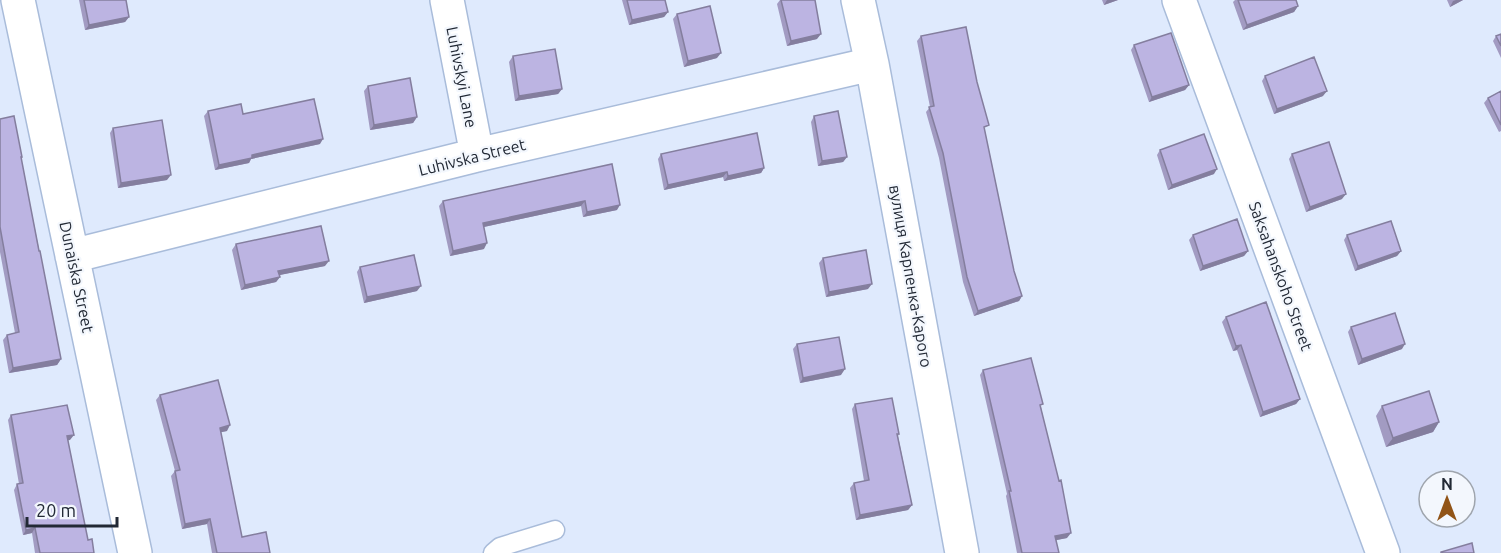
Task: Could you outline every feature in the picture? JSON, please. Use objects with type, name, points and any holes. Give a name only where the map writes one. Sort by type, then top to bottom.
[{"type":"street","name":"Dunaiska Street","points":[[18,0],[135,553]]},
{"type":"street","name":"Luhivskyi Lane","points":[[447,0],[477,155]]},
{"type":"street","name":"вулиця Карпенка-Карого","points":[[858,0],[872,64],[962,553]]},
{"type":"street","name":"Saksahanskoho Street","points":[[1179,0],[1383,553]]},
{"type":"street","name":"Luhivska Street","points":[[72,256],[477,155],[872,64]]},
{"type":"lane","points":[[493,553],[501,547],[555,530]]},
{"type":"building","points":[[84,0],[126,0],[129,17],[89,25]]},
{"type":"building","points":[[627,0],[665,0],[668,12],[632,20]]},
{"type":"building","points":[[781,0],[815,0],[821,34],[791,41]]},
{"type":"building","points":[[1238,0],[1296,0],[1298,6],[1247,25]]},
{"type":"building","points":[[710,6],[721,53],[688,61],[677,14]]},
{"type":"building","points":[[966,27],[977,82],[989,125],[984,127],[1014,271],[1022,296],[978,311],[967,277],[943,153],[929,107],[934,106],[921,36]]},
{"type":"building","points":[[1171,33],[1189,85],[1152,97],[1134,45]]},
{"type":"building","points":[[1501,34],[1501,46],[1496,36]]},
{"type":"building","points":[[555,49],[562,89],[519,96],[513,56]]},
{"type":"building","points":[[1314,57],[1327,91],[1277,109],[1265,76]]},
{"type":"building","points":[[410,78],[417,117],[374,125],[368,86]]},
{"type":"building","points":[[1501,91],[1501,125],[1488,98]]},
{"type":"building","points":[[314,99],[323,139],[219,165],[208,111],[241,104],[243,114]]},
{"type":"building","points":[[838,111],[847,157],[822,161],[814,116]]},
{"type":"building","points":[[14,116],[61,359],[13,368],[7,335],[19,332],[0,227],[0,119]]},
{"type":"building","points":[[162,120],[171,175],[121,183],[113,128]]},
{"type":"building","points":[[757,133],[764,168],[728,176],[727,172],[668,185],[661,154]]},
{"type":"building","points":[[1204,134],[1217,169],[1172,185],[1160,150]]},
{"type":"building","points":[[1329,142],[1346,194],[1310,207],[1292,154]]},
{"type":"building","points":[[612,164],[620,205],[587,212],[585,201],[483,223],[487,243],[453,251],[443,201]]},
{"type":"building","points":[[1237,219],[1248,251],[1203,266],[1193,235]]},
{"type":"building","points":[[1391,221],[1401,251],[1358,266],[1347,235]]},
{"type":"building","points":[[321,226],[329,261],[278,271],[280,277],[245,285],[236,244]]},
{"type":"building","points":[[866,250],[872,284],[829,292],[823,258]]},
{"type":"building","points":[[414,255],[421,286],[367,297],[360,267]]},
{"type":"building","points":[[1266,302],[1300,399],[1263,412],[1241,345],[1236,346],[1226,317]]},
{"type":"building","points":[[1395,313],[1405,344],[1362,359],[1351,327]]},
{"type":"building","points":[[839,337],[845,369],[803,378],[797,344]]},
{"type":"building","points":[[1031,358],[1043,404],[1040,405],[1059,481],[1061,480],[1071,533],[1055,536],[1059,553],[1022,553],[1009,491],[1011,491],[983,370]]},
{"type":"building","points":[[218,380],[230,425],[220,428],[242,537],[266,532],[270,553],[217,553],[210,519],[185,524],[175,471],[180,470],[160,395]]},
{"type":"building","points":[[1429,391],[1439,422],[1393,438],[1382,406]]},
{"type":"building","points":[[892,398],[912,505],[860,515],[854,483],[869,480],[855,404]]},
{"type":"building","points":[[67,405],[74,435],[67,436],[88,540],[92,539],[94,553],[40,553],[35,528],[26,530],[17,484],[23,483],[11,415]]},
{"type":"building","points":[[1472,543],[1474,553],[1441,553],[1441,552]]}]
